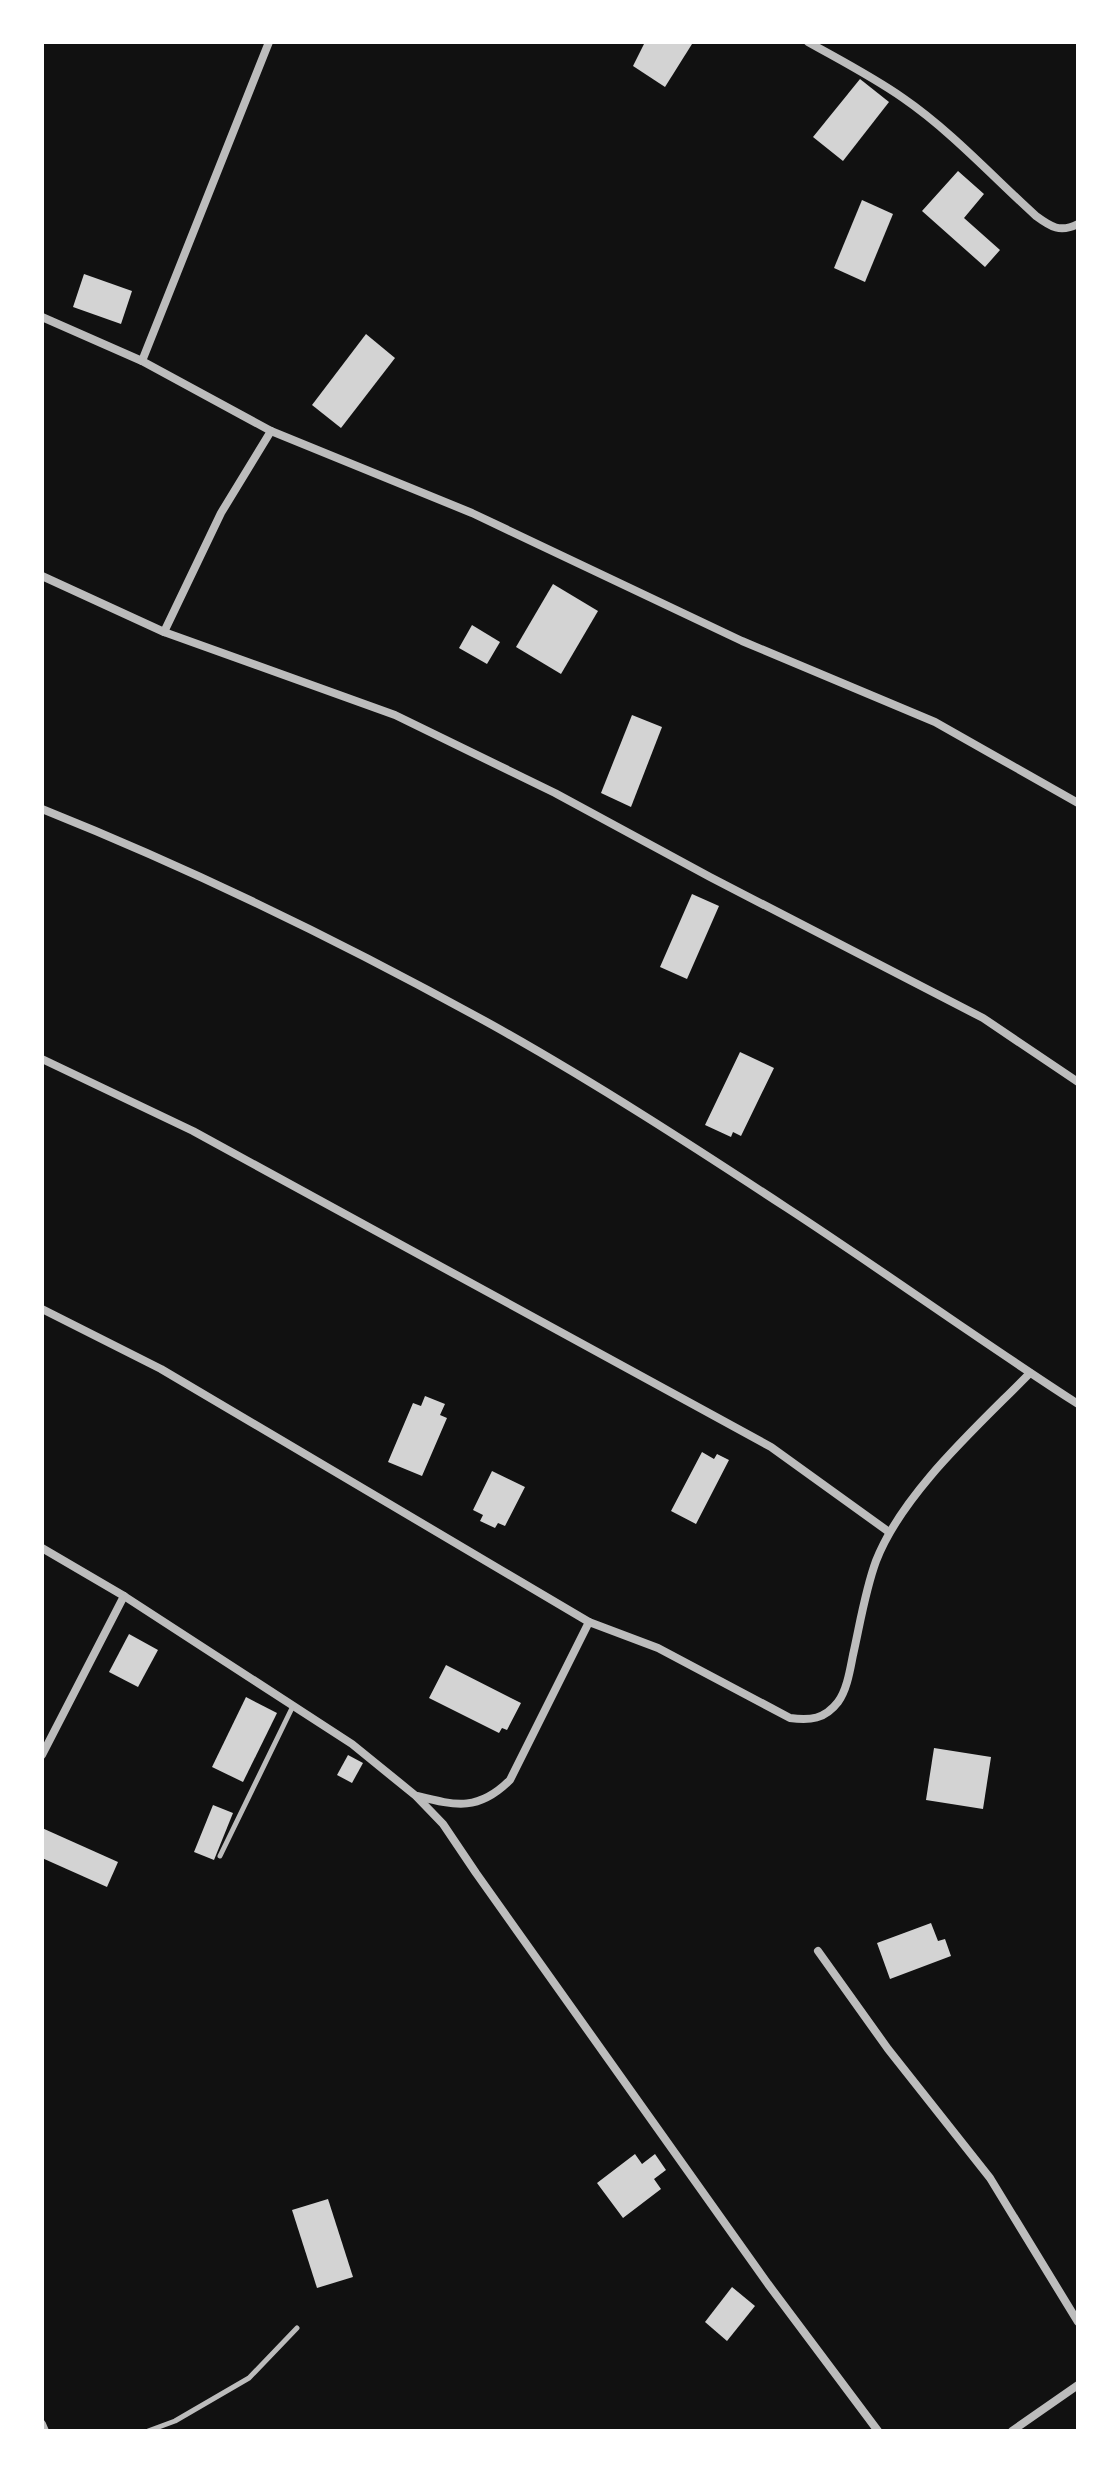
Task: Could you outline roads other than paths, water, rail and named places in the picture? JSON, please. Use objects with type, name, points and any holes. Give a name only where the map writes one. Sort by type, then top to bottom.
[{"type":"street","points":[[142,361],[269,42]]},
{"type":"street","points":[[808,42],[905,99],[1054,229],[1066,229],[1078,224]]},
{"type":"street","points":[[42,317],[142,361],[271,431],[472,513],[742,641],[935,722],[1078,803]]},
{"type":"street","points":[[164,632],[221,513],[271,431]]},
{"type":"street","points":[[42,576],[164,632],[395,715],[555,793],[983,1018],[1078,1082]]},
{"type":"street","points":[[42,809],[139,848],[272,911],[496,1027],[789,1209],[1078,1404]]},
{"type":"street","points":[[42,1059],[193,1131],[757,1439],[889,1532]]},
{"type":"street","points":[[42,1309],[161,1369],[589,1622],[658,1648],[790,1718],[807,1720],[825,1715],[840,1700],[875,1564],[889,1532],[944,1462],[1030,1373]]},
{"type":"street","points":[[42,1548],[124,1596],[352,1744],[416,1796],[443,1824],[768,2284],[878,2431]]},
{"type":"street","points":[[42,1755],[124,1596]]},
{"type":"street","points":[[416,1796],[449,1804],[473,1803],[494,1797],[510,1780],[589,1622]]},
{"type":"street","points":[[818,1951],[888,2049],[990,2178],[1078,2322]]},
{"type":"street","points":[[1012,2431],[1078,2385]]},
{"type":"street","points":[[42,2424],[45,2431]]},
{"type":"lane","points":[[220,1856],[293,1706]]},
{"type":"lane","points":[[148,2431],[175,2421],[249,2378],[297,2328]]}]
